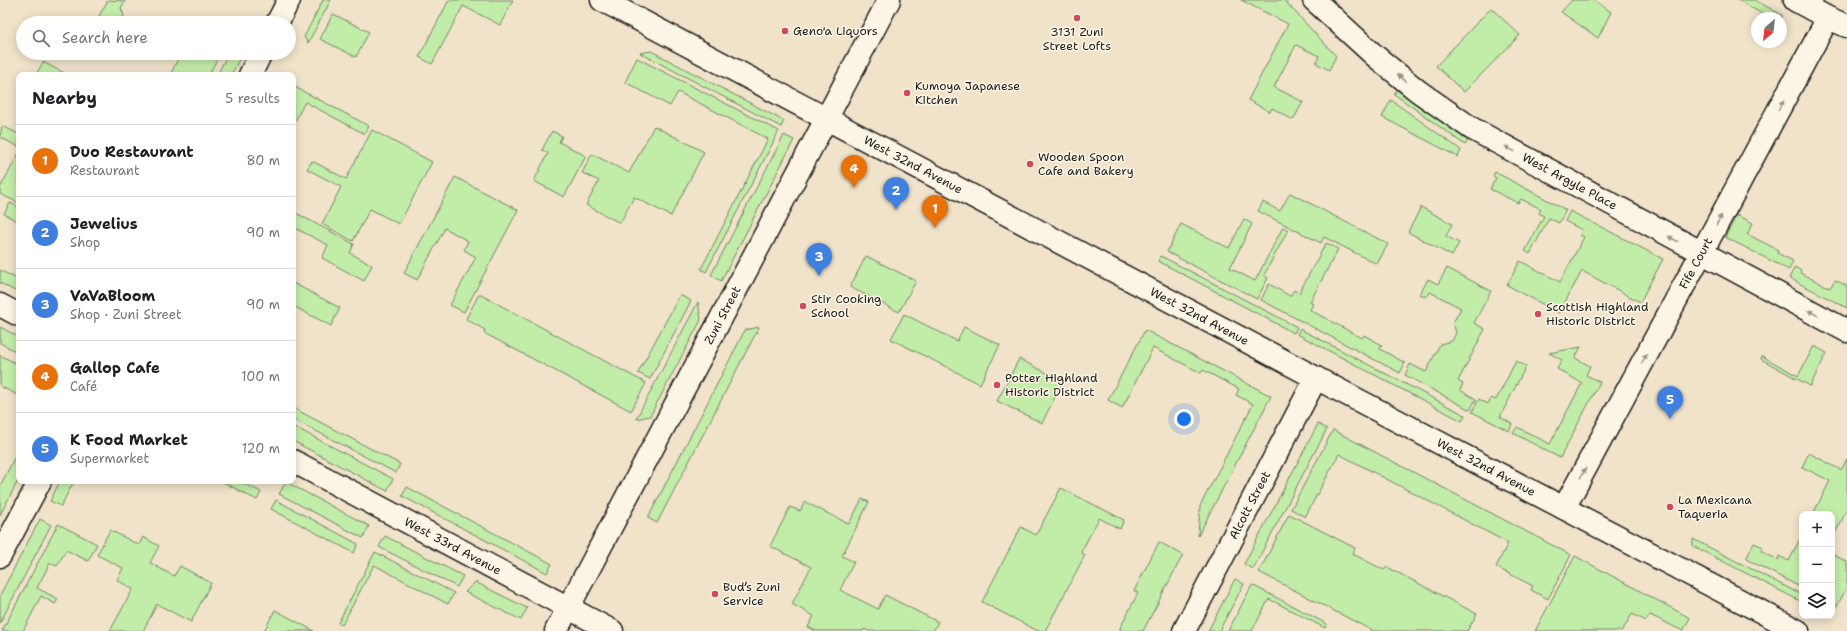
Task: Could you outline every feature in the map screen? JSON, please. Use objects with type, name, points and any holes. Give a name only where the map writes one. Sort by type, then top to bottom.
[{"type":"street","points":[[281,16],[289,0]]},
{"type":"street","name":"West 32nd Avenue","points":[[602,0],[1798,631]]},
{"type":"street","name":"Zuni Street","points":[[556,631],[889,0]]},
{"type":"street","name":"West Argyle Place","points":[[1314,0],[1374,55],[1418,91],[1471,128],[1701,254],[1847,331]]},
{"type":"street","points":[[1795,0],[1837,22]]},
{"type":"street","name":"Fife Court","points":[[1564,508],[1701,254],[1837,22]]},
{"type":"street","points":[[252,72],[258,60]]},
{"type":"street","points":[[0,305],[16,313]]},
{"type":"street","name":"Alcott Street","points":[[1184,631],[1316,378]]},
{"type":"street","name":"West 33rd Avenue","points":[[296,463],[612,631]]},
{"type":"street","points":[[0,556],[38,484]]},
{"type":"green space","points":[[108,0],[125,1],[121,8],[124,16],[99,16]]},
{"type":"green space","points":[[323,0],[331,0],[308,43],[304,37]]},
{"type":"green space","points":[[449,0],[513,0],[500,25],[463,6],[432,64],[419,57]]},
{"type":"green space","points":[[1241,0],[1284,0],[1336,56],[1329,70],[1316,63],[1319,56],[1296,45],[1274,87],[1303,102],[1293,120],[1272,108],[1270,112],[1248,100],[1288,24]]},
{"type":"green space","points":[[1572,0],[1594,0],[1611,12],[1598,38],[1561,12]]},
{"type":"green space","points":[[1737,0],[1755,0],[1777,12],[1759,12]]},
{"type":"green space","points":[[1491,8],[1520,35],[1464,92],[1436,66]]},
{"type":"green space","points":[[333,14],[369,32],[356,57],[320,39]]},
{"type":"green space","points":[[651,51],[784,121],[781,127],[640,53]]},
{"type":"green space","points":[[637,58],[779,131],[706,272],[701,269],[768,139],[678,92],[670,106],[625,82]]},
{"type":"green space","points":[[178,60],[216,60],[210,72],[172,72]]},
{"type":"green space","points":[[225,60],[239,60],[233,72],[219,72]]},
{"type":"green space","points":[[43,62],[62,72],[38,72]]},
{"type":"green space","points":[[296,88],[369,126],[365,134],[305,102],[296,119]]},
{"type":"green space","points":[[1397,90],[1468,141],[1465,145],[1394,94]]},
{"type":"green space","points":[[1391,100],[1461,150],[1458,157],[1382,117]]},
{"type":"green space","points":[[2,126],[16,133],[16,145],[0,137]]},
{"type":"green space","points":[[654,126],[704,152],[671,216],[634,197],[620,223],[586,205],[599,181],[582,173],[592,154],[629,173]]},
{"type":"green space","points":[[372,130],[432,162],[399,224],[370,209],[353,241],[322,224],[341,187],[307,169],[312,161],[346,179]]},
{"type":"green space","points":[[552,131],[562,136],[559,142],[586,156],[564,197],[534,181],[548,153],[542,150]]},
{"type":"green space","points":[[784,135],[794,140],[721,281],[711,275]]},
{"type":"green space","points":[[16,159],[16,202],[0,194],[0,188]]},
{"type":"green space","points":[[1495,172],[1566,210],[1559,223],[1549,218],[1530,254],[1525,251],[1544,216],[1539,213],[1541,209],[1521,199],[1518,203],[1490,189],[1496,178],[1493,176]]},
{"type":"green space","points":[[455,177],[518,210],[464,312],[450,305],[476,257],[464,250],[468,241],[445,228],[417,280],[404,273]]},
{"type":"green space","points":[[1290,193],[1388,244],[1377,264],[1324,237],[1321,243],[1258,211],[1263,202],[1280,211]]},
{"type":"green space","points":[[10,203],[16,206],[16,220],[4,214]]},
{"type":"green space","points":[[1421,207],[1452,224],[1446,236],[1459,243],[1452,256],[1408,232]]},
{"type":"green space","points":[[1570,211],[1663,259],[1640,302],[1582,271],[1559,313],[1507,285],[1520,261],[1560,282],[1584,237],[1580,235],[1582,230],[1565,221]]},
{"type":"green space","points":[[296,213],[354,244],[350,253],[372,265],[364,281],[322,258],[328,245],[296,229]]},
{"type":"green space","points":[[1737,215],[1753,223],[1747,234],[1778,250],[1777,253],[1793,261],[1789,270],[1725,237]]},
{"type":"green space","points":[[1244,219],[1252,224],[1230,268],[1255,281],[1283,227],[1288,230],[1264,275],[1268,278],[1257,299],[1167,252],[1181,224],[1229,248]]},
{"type":"green space","points":[[1326,243],[1338,249],[1310,302],[1313,304],[1310,310],[1362,338],[1364,335],[1382,345],[1380,349],[1405,363],[1400,373],[1261,300],[1269,284],[1290,296],[1294,290],[1299,293]]},
{"type":"green space","points":[[866,256],[916,281],[899,312],[850,287]]},
{"type":"green space","points":[[1161,256],[1297,327],[1294,333],[1158,261]]},
{"type":"green space","points":[[1795,267],[1801,271],[1800,273],[1830,288],[1835,280],[1847,286],[1847,308],[1789,278]]},
{"type":"green space","points":[[1447,268],[1491,291],[1474,323],[1485,329],[1458,381],[1463,384],[1460,390],[1476,399],[1470,410],[1405,375],[1410,364],[1426,372],[1440,344],[1452,341],[1456,333],[1453,323],[1461,308],[1430,292],[1427,297],[1420,294],[1428,279],[1438,284]]},
{"type":"green space","points":[[0,270],[16,278],[16,291],[0,283]]},
{"type":"green space","points":[[296,285],[340,308],[331,326],[296,308]]},
{"type":"green space","points":[[479,294],[646,383],[631,411],[484,333],[485,330],[466,319]]},
{"type":"green space","points":[[680,295],[691,301],[650,379],[638,373]]},
{"type":"green space","points":[[698,302],[701,320],[650,416],[636,419]]},
{"type":"green space","points":[[904,314],[957,341],[964,327],[1000,345],[980,384],[891,339]]},
{"type":"green space","points":[[0,327],[16,335],[16,351],[0,343]]},
{"type":"green space","points":[[759,327],[657,523],[648,518],[745,330]]},
{"type":"green space","points":[[1300,329],[1465,415],[1462,421],[1297,334]]},
{"type":"green space","points":[[1145,330],[1271,396],[1198,536],[1200,506],[1253,404],[1236,395],[1239,389],[1203,370],[1201,373],[1153,348],[1122,408],[1108,400]]},
{"type":"green space","points":[[1814,346],[1827,353],[1810,386],[1761,359],[1762,356],[1798,376]]},
{"type":"green space","points":[[1581,347],[1575,358],[1590,366],[1586,375],[1600,382],[1560,458],[1513,433],[1517,427],[1550,444],[1582,383],[1557,369],[1562,360],[1549,353]]},
{"type":"green space","points":[[0,355],[16,363],[16,394],[0,386]]},
{"type":"green space","points":[[1019,359],[1063,381],[1042,423],[997,401]]},
{"type":"green space","points":[[1516,361],[1526,366],[1500,417],[1512,424],[1509,431],[1472,412],[1479,399],[1488,404],[1491,398],[1496,400]]},
{"type":"green space","points":[[296,410],[400,464],[396,473],[296,421]]},
{"type":"green space","points":[[1318,424],[1327,429],[1253,569],[1244,564]]},
{"type":"green space","points":[[296,428],[393,479],[387,491],[296,443]]},
{"type":"green space","points":[[1333,430],[1571,555],[1548,599],[1531,590],[1533,586],[1496,567],[1508,543],[1339,454],[1305,517],[1291,509]]},
{"type":"green space","points":[[1809,453],[1841,470],[1847,459],[1847,510],[1835,533],[1835,511],[1815,511],[1830,481],[1802,467]]},
{"type":"green space","points":[[16,455],[16,484],[0,515],[0,486]]},
{"type":"green space","points":[[58,484],[72,484],[61,506],[50,501]]},
{"type":"green space","points":[[227,484],[245,484],[261,492],[257,500]]},
{"type":"green space","points":[[285,484],[290,484],[369,526],[363,538],[279,494]]},
{"type":"green space","points":[[407,487],[552,564],[547,573],[402,496]]},
{"type":"green space","points":[[1061,488],[1124,520],[1120,529],[1099,518],[1081,552],[1085,555],[1045,631],[1038,631],[982,602],[1021,527],[1036,535]]},
{"type":"green space","points":[[862,499],[869,502],[842,556],[854,562],[840,590],[878,609],[885,595],[938,622],[933,631],[869,631],[864,629],[863,631],[816,631],[808,627],[814,616],[792,604],[811,567],[770,546],[790,507],[800,511],[805,502],[849,524]]},
{"type":"green space","points":[[276,500],[358,544],[354,553],[271,509]]},
{"type":"green space","points":[[1289,514],[1355,548],[1353,554],[1384,570],[1387,567],[1477,614],[1467,631],[1373,631],[1259,572]]},
{"type":"green space","points":[[40,519],[51,525],[0,623],[0,595]]},
{"type":"green space","points":[[58,524],[97,544],[88,561],[66,550],[57,566],[50,563],[37,588],[58,599],[55,604],[41,596],[23,631],[2,631]]},
{"type":"green space","points":[[110,530],[139,545],[143,537],[159,546],[150,563],[174,576],[180,566],[211,583],[191,622],[157,604],[143,631],[110,631],[133,589],[117,580],[123,568],[97,555]]},
{"type":"green space","points":[[385,536],[463,576],[457,587],[379,547]]},
{"type":"green space","points":[[1693,539],[1799,593],[1799,600],[1693,546]]},
{"type":"green space","points":[[1799,541],[1799,586],[1746,559],[1754,543],[1763,547],[1761,551],[1778,560],[1779,556],[1789,561]]},
{"type":"green space","points":[[1159,542],[1183,555],[1143,631],[1121,631],[1120,628],[1138,593],[1134,591]]},
{"type":"green space","points":[[375,552],[454,593],[448,604],[374,565],[342,625],[338,623]]},
{"type":"green space","points":[[1575,556],[1690,618],[1683,631],[1650,615],[1646,621],[1632,614],[1622,631],[1535,631]]},
{"type":"green space","points":[[1835,556],[1847,562],[1847,587],[1837,606],[1835,605]]},
{"type":"green space","points":[[1235,579],[1244,584],[1219,631],[1208,631]]},
{"type":"green space","points":[[475,582],[527,608],[521,620],[465,592]]},
{"type":"green space","points":[[1252,585],[1327,624],[1325,628],[1269,599],[1252,631],[1228,631]]},
{"type":"green space","points":[[275,610],[314,631],[264,631]]},
{"type":"place","name":"3131 Zuni Street Lofts","points":[[1077,18]]},
{"type":"place","name":"Geno'a Liquors","points":[[785,31]]},
{"type":"place","name":"Kumoya Japanese Kitchen","points":[[907,93]]},
{"type":"place","name":"Wooden Spoon Cafe and Bakery","points":[[1030,164]]},
{"type":"place","name":"Gallop Cafe","points":[[854,188]]},
{"type":"place","name":"Jewelius","points":[[896,210]]},
{"type":"place","name":"Duo Restaurant","points":[[935,228]]},
{"type":"place","name":"VaVaBloom","points":[[819,276]]},
{"type":"place","name":"Stir Cooking School","points":[[803,306]]},
{"type":"place","name":"Scottish Highland Historic District","points":[[1538,314]]},
{"type":"place","name":"Potter Highland Historic District","points":[[997,385]]},
{"type":"place","name":"K Food Market","points":[[1670,419]]},
{"type":"place","name":"La Mexicana Taqueria","points":[[1670,507]]},
{"type":"place","name":"Bud’s Zuni Service","points":[[715,594]]}]
